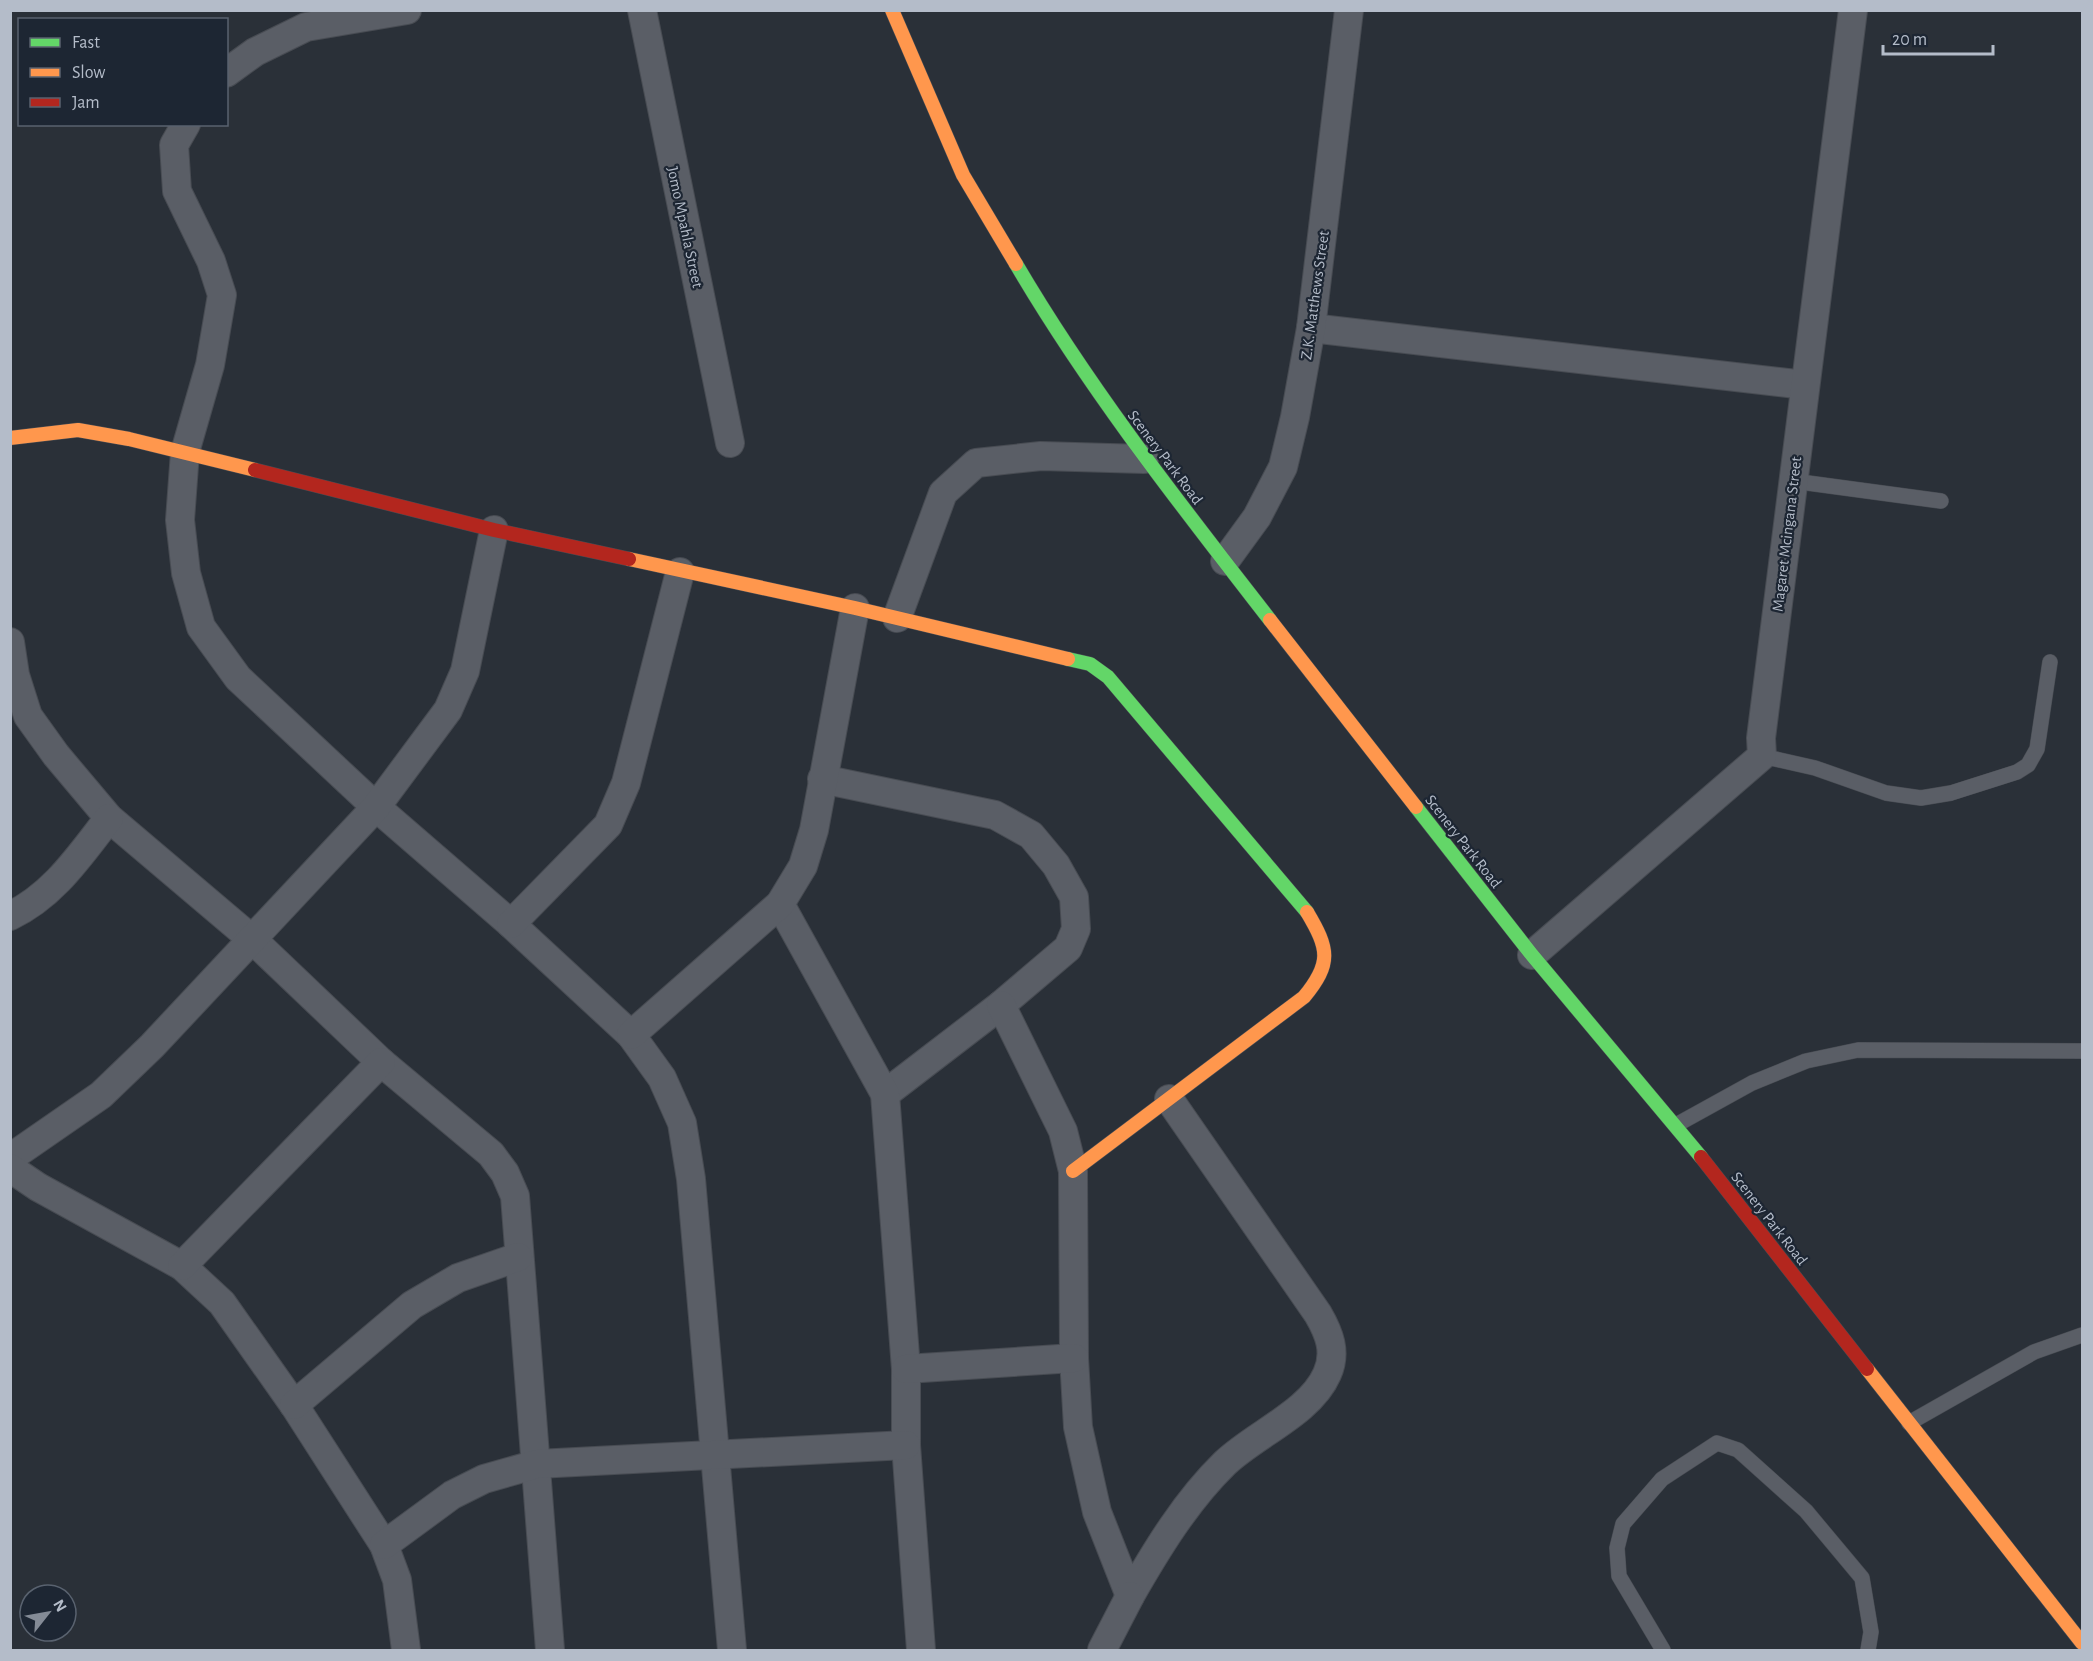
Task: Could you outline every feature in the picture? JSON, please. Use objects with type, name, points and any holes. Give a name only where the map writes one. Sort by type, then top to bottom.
[{"type":"street","points":[[228,72],[255,52],[306,27],[407,10]]},
{"type":"street","name":"Jomo Mpahla Street","points":[[642,10],[730,443]]},
{"type":"street","name":"Scenery Park Road","points":[[892,10],[963,175],[1060,339],[1144,459],[1532,955],[1676,1125],[2082,1643]]},
{"type":"street","name":"Z.K. Matthews Street","points":[[1225,561],[1257,517],[1283,467],[1311,328],[1348,10]]},
{"type":"street","name":"Magaret Mcingana Street","points":[[1762,756],[1761,738],[1853,10]]},
{"type":"street","points":[[185,126],[174,145],[177,191],[211,261],[222,295],[210,365],[185,452],[180,520],[186,573],[201,627],[238,678],[376,807],[511,924],[631,1035],[662,1078],[682,1123],[691,1179],[732,1650]]},
{"type":"street","points":[[1311,328],[1805,385]]},
{"type":"street","points":[[10,438],[78,430],[185,452],[494,530],[855,608],[1090,664],[1108,677],[1304,906],[1320,934],[1327,961],[1319,980],[1304,997],[1073,1171]]},
{"type":"street","points":[[897,618],[932,517],[943,493],[976,463],[1041,456],[1144,459]]},
{"type":"street","points":[[10,1158],[101,1095],[152,1046],[376,807],[448,710],[465,670],[494,530]]},
{"type":"street","points":[[511,924],[608,825],[626,783],[680,572]]},
{"type":"street","points":[[631,1035],[780,904],[803,866],[814,830],[855,608]]},
{"type":"street","points":[[10,642],[15,675],[28,716],[56,755],[109,818],[253,940],[381,1062],[491,1154],[505,1173],[515,1196],[550,1650]]},
{"type":"street","points":[[1532,955],[1762,756]]},
{"type":"street","points":[[822,779],[995,815],[1031,835],[1056,865],[1074,897],[1076,929],[1068,948],[1001,1005],[885,1094]]},
{"type":"street","points":[[10,916],[30,907],[60,881],[109,818]]},
{"type":"street","points":[[780,904],[885,1094],[906,1369],[906,1445],[921,1650]]},
{"type":"street","points":[[1001,1005],[1063,1131],[1073,1171],[1074,1358],[1077,1427],[1097,1512],[1130,1596]]},
{"type":"street","points":[[182,1266],[381,1062]]},
{"type":"street","points":[[1102,1650],[1158,1548],[1205,1484],[1227,1461],[1310,1399],[1327,1375],[1333,1357],[1329,1332],[1318,1314],[1169,1099]]},
{"type":"street","points":[[10,1168],[38,1187],[182,1266],[222,1303],[294,1405],[384,1545],[397,1580],[406,1650]]},
{"type":"street","points":[[294,1405],[412,1305],[458,1278],[518,1257]]},
{"type":"street","points":[[906,1369],[1074,1358]]},
{"type":"street","points":[[384,1545],[452,1495],[484,1479],[537,1464],[906,1445]]},
{"type":"lane","points":[[1793,481],[1941,501]]},
{"type":"lane","points":[[1762,756],[1815,768],[1886,793],[1921,798],[1951,793],[2017,772],[2028,765],[2037,749],[2050,662]]},
{"type":"lane","points":[[1676,1125],[1752,1083],[1806,1060],[1858,1050],[2082,1051]]},
{"type":"lane","points":[[1909,1423],[2034,1352],[2082,1335]]},
{"type":"lane","points":[[1663,1650],[1619,1576],[1617,1548],[1623,1524],[1662,1479],[1717,1443],[1738,1450],[1806,1511],[1862,1578],[1870,1632],[1868,1650]]},
{"type":"traffic: fast","points":[[1016,264],[1044,311],[1105,401],[1270,620]]},
{"type":"traffic: fast","points":[[1068,659],[1090,664],[1108,677],[1307,912]]},
{"type":"traffic: fast","points":[[1416,807],[1532,955],[1701,1157]]},
{"type":"traffic: slow","points":[[892,10],[963,175],[1016,264]]},
{"type":"traffic: slow","points":[[10,438],[78,430],[129,439],[255,470]]},
{"type":"traffic: slow","points":[[629,559],[855,608],[1068,659]]},
{"type":"traffic: slow","points":[[1270,620],[1416,807]]},
{"type":"traffic: slow","points":[[1073,1171],[1304,997],[1319,975],[1324,956],[1320,936],[1307,912]]},
{"type":"traffic: slow","points":[[1867,1369],[2082,1643]]},
{"type":"traffic: jam","points":[[255,470],[494,530],[629,559]]},
{"type":"traffic: jam","points":[[1701,1157],[1867,1369]]}]
